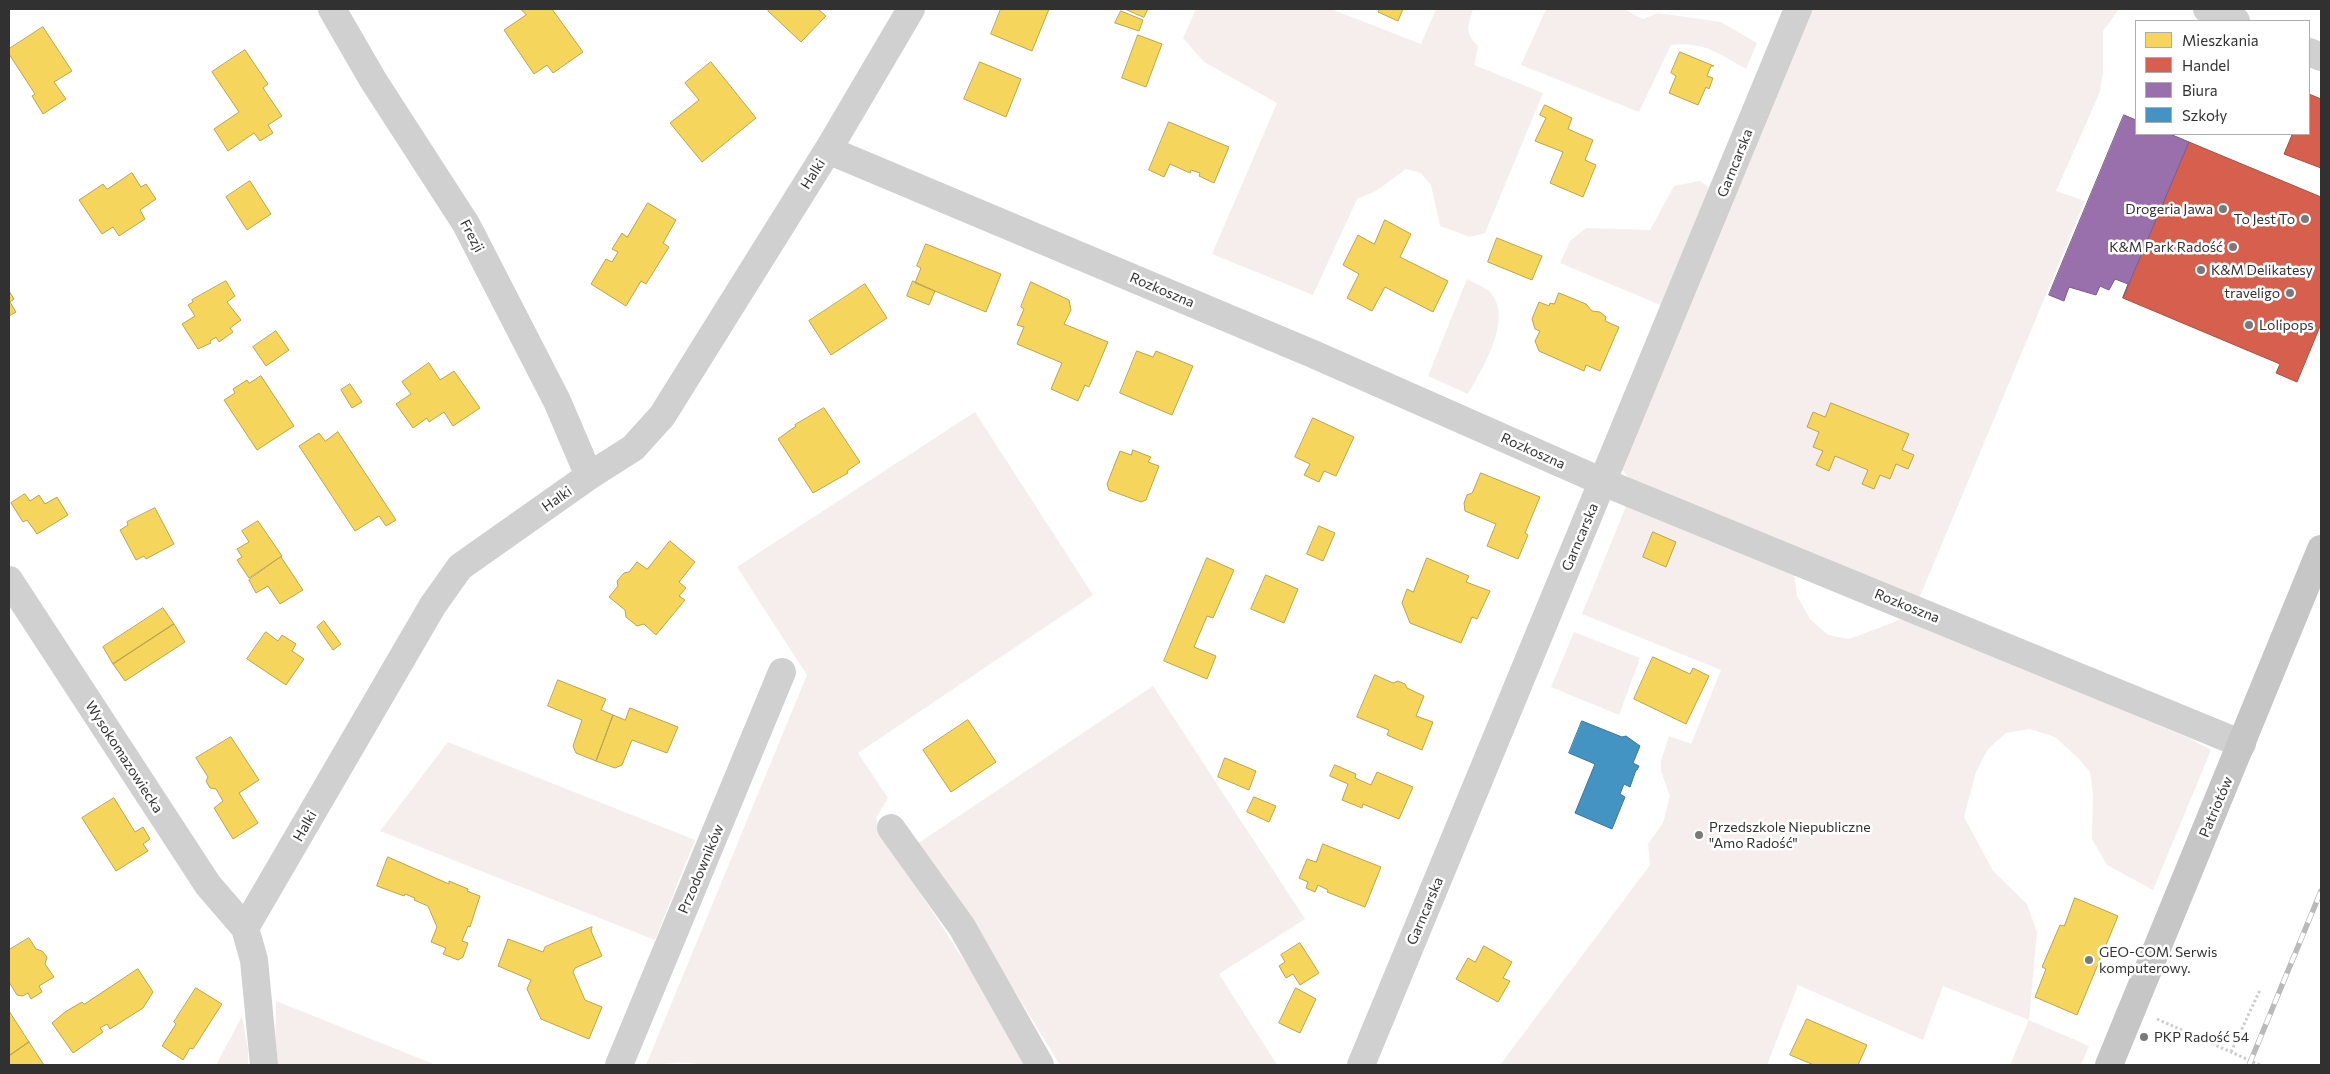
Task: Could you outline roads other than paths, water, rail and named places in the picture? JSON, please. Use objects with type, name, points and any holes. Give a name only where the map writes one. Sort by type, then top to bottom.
[{"type":"main road","name":"Patriotów","points":[[2109,1065],[2321,549]]},
{"type":"street","name":"Frezji","points":[[332,9],[373,80],[466,224],[557,401],[589,476]]},
{"type":"street","name":"Halki","points":[[245,928],[433,605],[460,567],[589,476],[633,448],[662,416],[828,150],[911,9]]},
{"type":"street","name":"Garncarska","points":[[1361,1065],[1798,9]]},
{"type":"street","points":[[2207,9],[2234,20]]},
{"type":"street","name":"Rozkoszna","points":[[828,150],[1313,354],[1603,482],[2242,744]]},
{"type":"street","name":"Wysokomazowiecka","points":[[9,580],[208,885],[245,928]]},
{"type":"street","name":"Przodowników","points":[[619,1065],[782,672]]},
{"type":"street","points":[[891,828],[962,927],[1040,1065]]},
{"type":"street","points":[[245,928],[254,960],[264,1065]]},
{"type":"railway","points":[[2249,1065],[2321,891]]},
{"type":"place","name":"Drogeria Jawa","points":[[2223,209]]},
{"type":"place","name":"To Jest To","points":[[2305,219]]},
{"type":"place","name":"K&M Park Radość","points":[[2233,247]]},
{"type":"place","name":"K&M Delikatesy","points":[[2201,270]]},
{"type":"place","name":"traveligo","points":[[2290,293]]},
{"type":"place","name":"Lolipops","points":[[2249,325]]},
{"type":"place","name":"Przedszkole Niepubliczne \"Amo Radość\"","points":[[1699,835]]},
{"type":"place","name":"GEO-COM. Serwis komputerowy.","points":[[2089,960]]},
{"type":"place","name":"PKP Radość 54","points":[[2144,1037]]}]
